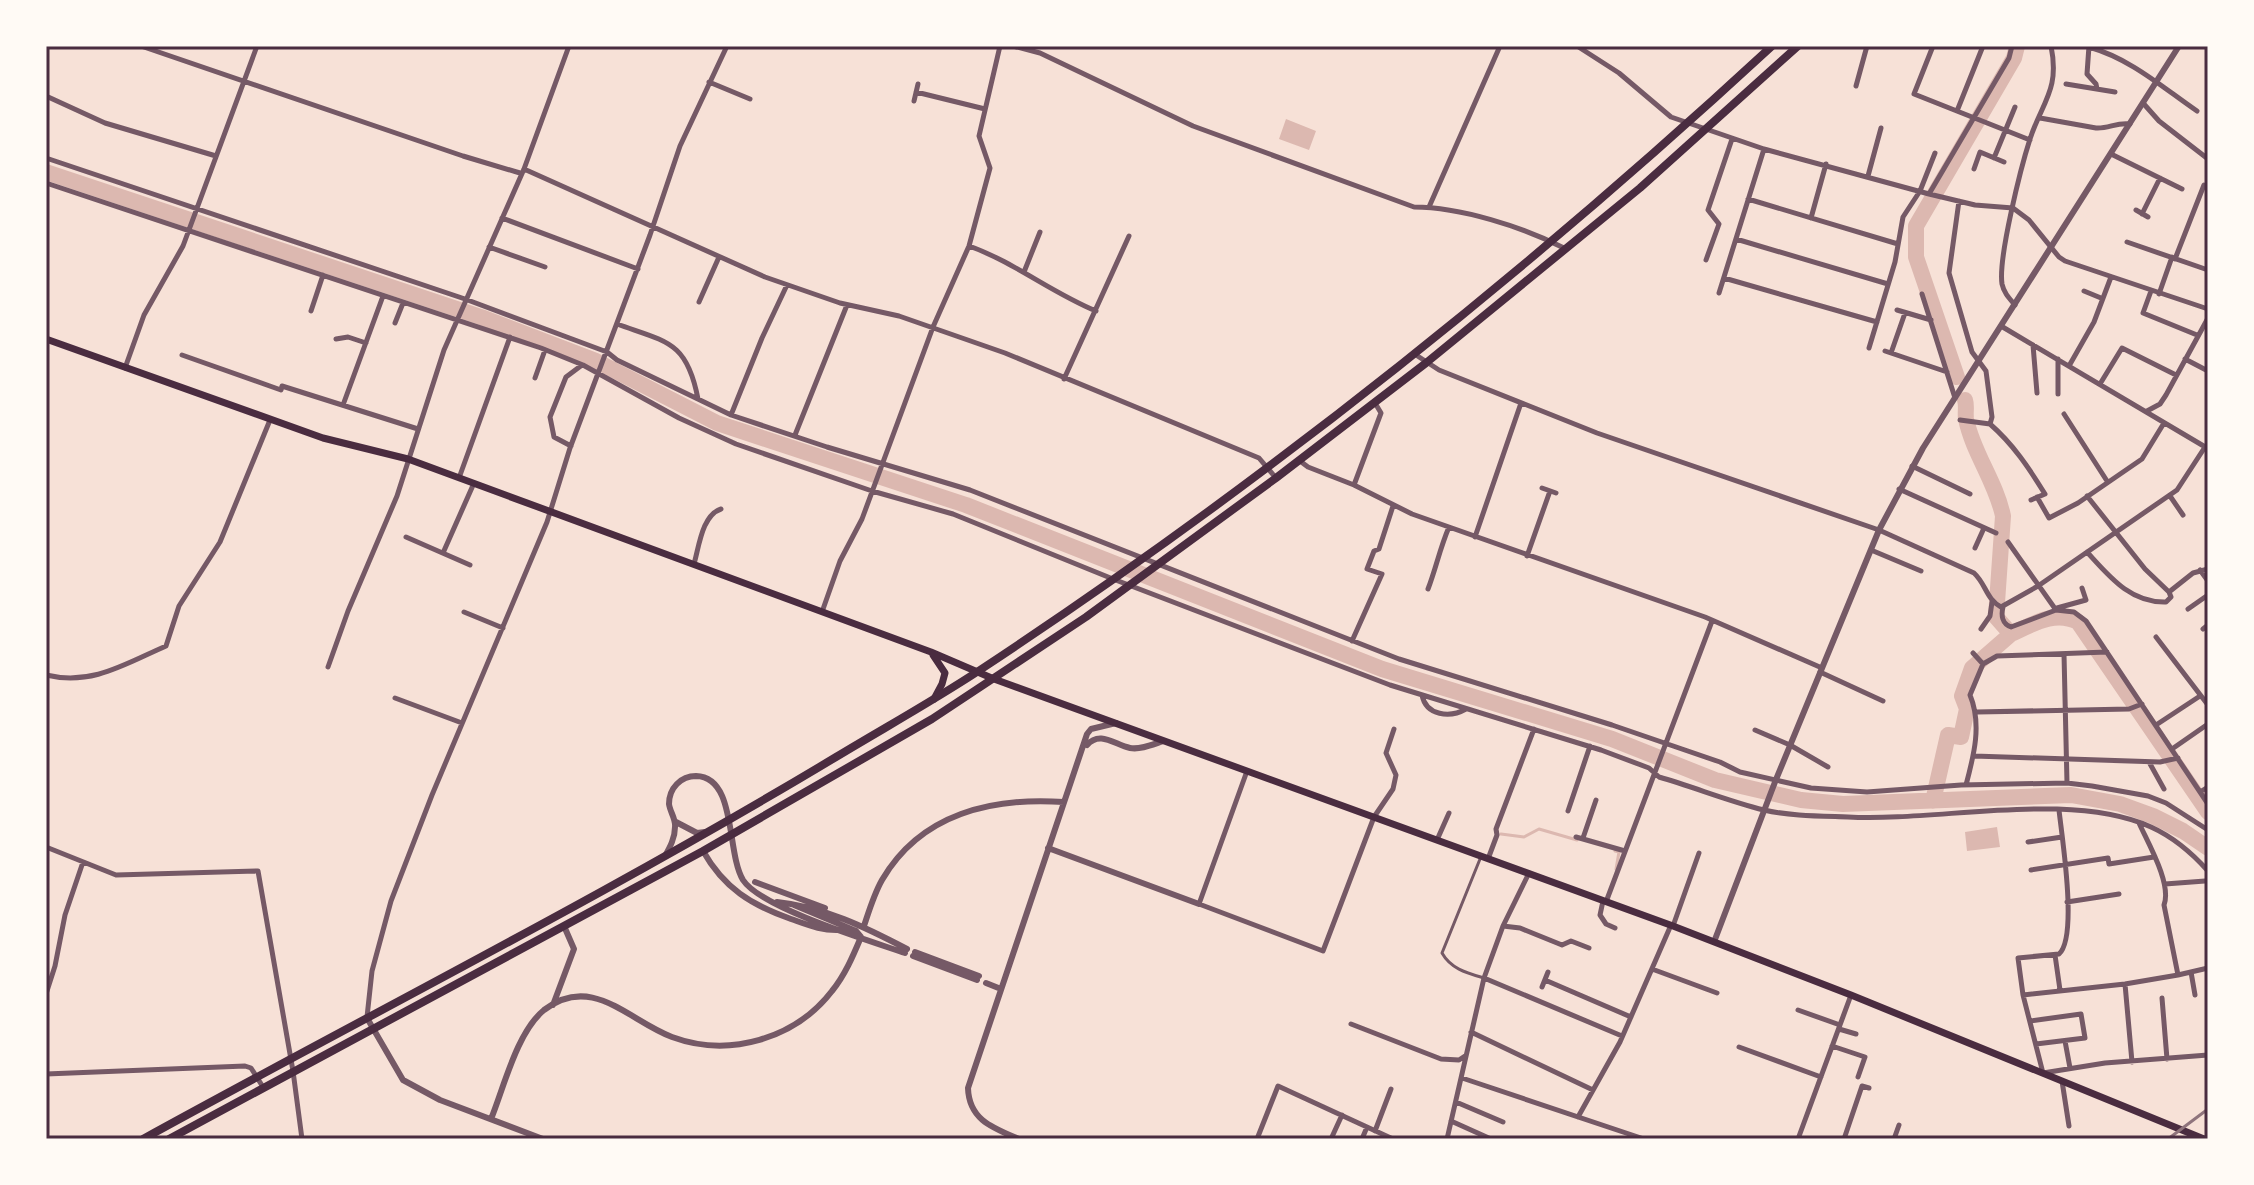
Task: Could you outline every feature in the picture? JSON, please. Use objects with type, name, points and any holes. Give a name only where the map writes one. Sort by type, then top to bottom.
[{"type":"highway","points":[[143,1139],[712,831],[977,672],[1143,559],[1269,468],[1416,355],[1553,242],[1772,46]]},
{"type":"highway","points":[[169,1139],[703,851],[932,719],[994,679],[1158,565],[1426,363],[1640,188],[1798,46]]},
{"type":"main road","points":[[46,339],[323,438],[408,459],[931,652],[994,679],[1605,901],[1851,995],[2204,1139]]},
{"type":"main road","points":[[931,652],[945,673],[934,699]]},
{"type":"street","points":[[141,46],[448,152],[522,171],[787,285],[847,305],[933,327],[1005,353],[1259,458],[1276,478]]},
{"type":"street","points":[[125,369],[148,308],[189,231],[257,46]]},
{"type":"street","points":[[328,667],[348,611],[389,517],[456,319],[522,171],[569,46]]},
{"type":"street","points":[[543,1139],[424,1093],[403,1080],[367,1018],[375,960],[391,901],[549,511],[680,146],[727,46]]},
{"type":"street","points":[[822,612],[840,561],[862,519],[933,327],[969,246],[990,168],[979,136],[1000,46]]},
{"type":"street","points":[[1013,46],[1041,49],[1193,126],[1414,207],[1443,208],[1499,222],[1564,248]]},
{"type":"street","points":[[1429,207],[1500,46]]},
{"type":"street","points":[[1577,46],[1619,73],[1671,117],[1687,124],[1764,149],[1929,194],[1975,205],[2013,208],[2029,220],[2065,261],[2208,309]]},
{"type":"street","points":[[1856,86],[1867,46]]},
{"type":"street","points":[[1933,46],[1914,94],[2030,140]]},
{"type":"street","points":[[1957,111],[1983,46]]},
{"type":"street","points":[[1929,194],[2009,58],[2012,46]]},
{"type":"street","points":[[2015,305],[2006,295],[2002,278],[2013,208],[2030,140],[2051,92],[2054,64],[2051,46]]},
{"type":"street","points":[[2112,54],[2115,46]]},
{"type":"street","points":[[1714,942],[1790,745],[1870,550],[1899,489],[2179,46]]},
{"type":"street","points":[[2097,89],[2087,74],[2089,47],[2112,54],[2144,72],[2197,111]]},
{"type":"street","points":[[709,82],[750,99]]},
{"type":"street","points":[[914,101],[918,84]]},
{"type":"street","points":[[2066,84],[2115,92]]},
{"type":"street","points":[[916,92],[985,109]]},
{"type":"street","points":[[46,96],[105,123],[216,156]]},
{"type":"street","points":[[2143,103],[2159,121],[2208,159]]},
{"type":"street","points":[[1994,158],[2015,107]]},
{"type":"street","points":[[2040,118],[2096,128],[2119,122],[2130,124]]},
{"type":"street","points":[[1868,176],[1881,128]]},
{"type":"street","points":[[1706,260],[1719,224],[1708,210],[1732,139]]},
{"type":"street","points":[[1719,293],[1764,149]]},
{"type":"street","points":[[1974,169],[1980,152],[2004,162]]},
{"type":"street","points":[[1869,348],[1903,217],[1920,191],[1935,153]]},
{"type":"street","points":[[2111,154],[2182,189]]},
{"type":"street","points":[[46,158],[465,300],[606,354],[731,415],[881,465],[970,490],[1434,672],[1612,725],[1664,748],[1720,762],[1740,772],[1811,788],[1867,792],[1966,785],[2067,783],[2148,796],[2166,803],[2208,830]]},
{"type":"street","points":[[1811,218],[1826,164]]},
{"type":"street","points":[[2142,214],[2160,178]]},
{"type":"street","points":[[46,183],[510,337],[583,365],[679,418],[736,444],[953,514],[1422,695],[1590,746],[1655,772],[1765,809],[1879,818],[2059,810],[2106,814],[2139,823],[2172,839],[2208,871]]},
{"type":"street","points":[[2159,294],[2204,185]]},
{"type":"street","points":[[2201,193],[2208,196]]},
{"type":"street","points":[[1748,199],[1898,244]]},
{"type":"street","points":[[1959,201],[1949,273],[1972,352],[1986,371],[1992,417],[1990,424]]},
{"type":"street","points":[[502,218],[638,269]]},
{"type":"street","points":[[1024,272],[1040,232]]},
{"type":"street","points":[[1064,379],[1129,236]]},
{"type":"street","points":[[1736,239],[1888,284]]},
{"type":"street","points":[[2127,242],[2208,270]]},
{"type":"street","points":[[969,246],[1024,272],[1070,301],[1096,311]]},
{"type":"street","points":[[489,247],[545,267]]},
{"type":"street","points":[[699,302],[719,257]]},
{"type":"street","points":[[311,311],[323,275]]},
{"type":"street","points":[[2069,366],[2094,322],[2111,277]]},
{"type":"street","points":[[1724,278],[1877,322]]},
{"type":"street","points":[[731,415],[787,285]]},
{"type":"street","points":[[2084,291],[2102,298]]},
{"type":"street","points":[[2151,291],[2143,313],[2197,335]]},
{"type":"street","points":[[1922,294],[1955,398]]},
{"type":"street","points":[[343,405],[383,296]]},
{"type":"street","points":[[395,323],[403,303]]},
{"type":"street","points":[[795,435],[847,305]]},
{"type":"street","points":[[1897,310],[1931,320]]},
{"type":"street","points":[[1905,313],[1888,352],[1948,372]]},
{"type":"street","points":[[2146,412],[2160,404],[2208,318]]},
{"type":"street","points":[[617,324],[681,351],[696,386],[698,400]]},
{"type":"street","points":[[1981,629],[1998,605],[2038,586],[2169,496],[2184,482],[2206,448],[2001,326]]},
{"type":"street","points":[[336,339],[348,337],[366,343]]},
{"type":"street","points":[[459,478],[510,337]]},
{"type":"street","points":[[2033,345],[2037,393]]},
{"type":"street","points":[[2100,384],[2122,348],[2176,375]]},
{"type":"street","points":[[535,378],[545,350]]},
{"type":"street","points":[[182,355],[281,390],[282,386],[418,429]]},
{"type":"street","points":[[1416,355],[1426,363],[1597,433],[1879,530],[1974,573],[2011,627],[2086,600],[2082,588]]},
{"type":"street","points":[[2058,359],[2058,394]]},
{"type":"street","points":[[2185,359],[2208,371]]},
{"type":"street","points":[[571,446],[554,437],[550,417],[566,377],[583,365]]},
{"type":"street","points":[[1354,485],[1381,413],[1375,403]]},
{"type":"street","points":[[1475,537],[1521,403]]},
{"type":"street","points":[[2064,414],[2107,481]]},
{"type":"street","points":[[46,675],[68,679],[91,678],[166,646],[179,606],[220,542],[270,420]]},
{"type":"street","points":[[1962,420],[1990,424],[2006,438],[2045,494],[2034,499],[2049,518],[2147,455],[2164,423]]},
{"type":"street","points":[[1300,460],[1308,467],[1354,485],[1393,506],[1712,621],[1883,701]]},
{"type":"street","points":[[1912,466],[1970,494]]},
{"type":"street","points":[[443,553],[474,483]]},
{"type":"street","points":[[1527,556],[1553,492],[1542,488]]},
{"type":"street","points":[[1899,489],[1996,533]]},
{"type":"street","points":[[2087,496],[2171,597],[2166,602],[2159,602],[2120,588],[2087,552]]},
{"type":"street","points":[[2169,496],[2183,515]]},
{"type":"street","points":[[1352,641],[1382,574],[1367,569],[1374,551],[1379,549],[1393,506]]},
{"type":"street","points":[[694,564],[708,519],[714,511],[721,509]]},
{"type":"street","points":[[1428,589],[1449,527]]},
{"type":"street","points":[[1975,548],[1984,528]]},
{"type":"street","points":[[406,537],[470,565]]},
{"type":"street","points":[[2008,542],[2055,609],[2074,612],[2086,621],[2108,652],[2138,706],[2156,725],[2172,749],[2174,760],[2208,804]]},
{"type":"street","points":[[1870,550],[1921,571]]},
{"type":"street","points":[[2169,592],[2200,570],[2208,569]]},
{"type":"street","points":[[2200,570],[2208,581]]},
{"type":"street","points":[[2188,609],[2208,595]]},
{"type":"street","points":[[464,612],[503,628]]},
{"type":"street","points":[[1615,928],[1606,924],[1600,915],[1712,621]]},
{"type":"street","points":[[2156,637],[2208,705]]},
{"type":"street","points":[[1966,785],[1974,756],[1977,712],[1970,695],[1979,659],[2108,652]]},
{"type":"street","points":[[2064,654],[2067,783]]},
{"type":"street","points":[[1422,695],[1427,707],[1441,713],[1454,714],[1467,709]]},
{"type":"street","points":[[2156,725],[2200,696]]},
{"type":"street","points":[[395,698],[462,723]]},
{"type":"street","points":[[1977,712],[2138,706]]},
{"type":"street","points":[[1019,1139],[982,1122],[972,1110],[968,1088],[1091,729],[1116,723]]},
{"type":"street","points":[[2172,749],[2208,724]]},
{"type":"street","points":[[1048,848],[1323,951],[1374,817],[1390,797],[1396,775],[1386,753],[1394,729]]},
{"type":"street","points":[[1484,857],[1497,835],[1496,829],[1534,729]]},
{"type":"street","points":[[1755,730],[1790,745],[1828,767]]},
{"type":"street","points":[[1083,751],[1094,738],[1132,749],[1164,741]]},
{"type":"street","points":[[1568,811],[1590,746]]},
{"type":"street","points":[[1974,756],[2149,762],[2174,760]]},
{"type":"street","points":[[2149,762],[2164,789]]},
{"type":"street","points":[[1199,904],[1247,771]]},
{"type":"street","points":[[665,856],[674,836],[676,822],[669,804],[670,795],[679,781],[690,776],[702,776],[720,788],[734,860],[754,892],[773,901],[861,937],[906,951],[864,926],[806,906],[773,901]]},
{"type":"street","points":[[2200,792],[2208,787]]},
{"type":"street","points":[[864,926],[886,874],[912,845],[938,825],[989,804],[1022,800],[1064,802]]},
{"type":"street","points":[[1596,800],[1580,837],[1625,851]]},
{"type":"street","points":[[2059,810],[2069,925],[2065,947],[2055,955],[2018,958],[2023,995],[2043,1073],[2208,1055]]},
{"type":"street","points":[[1437,840],[1449,813]]},
{"type":"street","points":[[676,822],[697,833],[712,831]]},
{"type":"street","points":[[2139,823],[2165,884],[2164,905],[2178,975]]},
{"type":"street","points":[[2028,842],[2062,837]]},
{"type":"street","points":[[46,847],[116,875],[258,871],[302,1139]]},
{"type":"street","points":[[703,851],[713,868],[758,907],[824,931],[843,930]]},
{"type":"street","points":[[1578,1117],[1631,1017],[1672,926],[1699,853]]},
{"type":"street","points":[[2031,870],[2108,858],[2109,864],[2154,857]]},
{"type":"street","points":[[46,994],[65,915],[83,862]]},
{"type":"street","points":[[1447,1139],[1484,978],[1503,926],[1529,873]]},
{"type":"street","points":[[2165,884],[2205,881]]},
{"type":"street","points":[[755,882],[850,921]]},
{"type":"street","points":[[2067,902],[2119,894]]},
{"type":"street","points":[[794,905],[856,931],[861,937]]},
{"type":"street","points":[[553,1005],[574,949],[564,926]]},
{"type":"street","points":[[1503,926],[1520,928],[1562,945],[1571,941],[1589,948]]},
{"type":"street","points":[[491,1119],[527,1030],[553,1005],[574,998],[598,998],[682,1041],[713,1046],[752,1042],[787,1030],[823,1002],[845,973],[861,937]]},
{"type":"street","points":[[914,954],[978,978]]},
{"type":"street","points":[[2055,955],[2060,990]]},
{"type":"street","points":[[2023,995],[2125,984],[2208,968]]},
{"type":"street","points":[[1652,969],[1717,993]]},
{"type":"street","points":[[1542,987],[1548,972]]},
{"type":"street","points":[[2191,972],[2195,995]]},
{"type":"street","points":[[1484,978],[1622,1036]]},
{"type":"street","points":[[1545,980],[1631,1017]]},
{"type":"street","points":[[986,982],[1001,987]]},
{"type":"street","points":[[2125,984],[2132,1062]]},
{"type":"street","points":[[1798,1139],[1851,995]]},
{"type":"street","points":[[2162,998],[2167,1059]]},
{"type":"street","points":[[1798,1010],[1856,1034]]},
{"type":"street","points":[[2030,1021],[2081,1014],[2085,1038],[2036,1044]]},
{"type":"street","points":[[1351,1024],[1441,1059],[1459,1060],[1466,1055]]},
{"type":"street","points":[[1471,1032],[1593,1090]]},
{"type":"street","points":[[2065,1041],[2070,1068]]},
{"type":"street","points":[[1832,1046],[1865,1057],[1858,1077]]},
{"type":"street","points":[[1739,1047],[1821,1077]]},
{"type":"street","points":[[46,1074],[245,1066],[258,1076],[263,1087]]},
{"type":"street","points":[[1462,1078],[1644,1139]]},
{"type":"street","points":[[2062,1081],[2069,1126]]},
{"type":"street","points":[[1257,1139],[1278,1086],[1391,1139]]},
{"type":"street","points":[[1844,1139],[1862,1086],[1869,1088]]},
{"type":"street","points":[[1375,1131],[1391,1089]]},
{"type":"street","points":[[1456,1102],[1503,1122]]},
{"type":"street","points":[[1331,1139],[1342,1115]]},
{"type":"street","points":[[1451,1121],[1491,1139]]},
{"type":"street","points":[[1894,1139],[1899,1125]]},
{"type":"street","points":[[1362,1139],[1367,1127]]},
{"type":"lane","points":[[1484,857],[1442,953],[1447,962],[1462,971],[1484,978]]},
{"type":"shaded area","points":[[1286,119],[1316,131],[1309,150],[1279,139]]},
{"type":"shaded area","points":[[1997,827],[2000,847],[1967,851],[1965,832]]},
{"type":"waterway","points":[[1957,377],[1916,257],[1916,226],[2014,58],[2017,46]]},
{"type":"waterway","points":[[46,172],[481,317],[596,361],[717,423],[966,505],[1382,669],[1612,739],[1715,780],[1801,800],[1843,804],[2071,795],[2120,804],[2153,816],[2208,848]]},
{"type":"waterway","points":[[1965,400],[1969,432],[2003,516],[1996,617],[2011,634],[2052,618],[2078,622],[2208,812]]},
{"type":"waterway","points":[[1933,801],[1948,735],[1961,737],[1967,709],[1962,696],[1972,668],[2011,634]]},
{"type":"waterway","points":[[1501,834],[1524,837],[1539,829],[1577,840]]},
{"type":"waterway","points":[[1615,851],[1619,852],[1616,869]]},
{"type":"railway","points":[[2168,1139],[2208,1109]]}]
